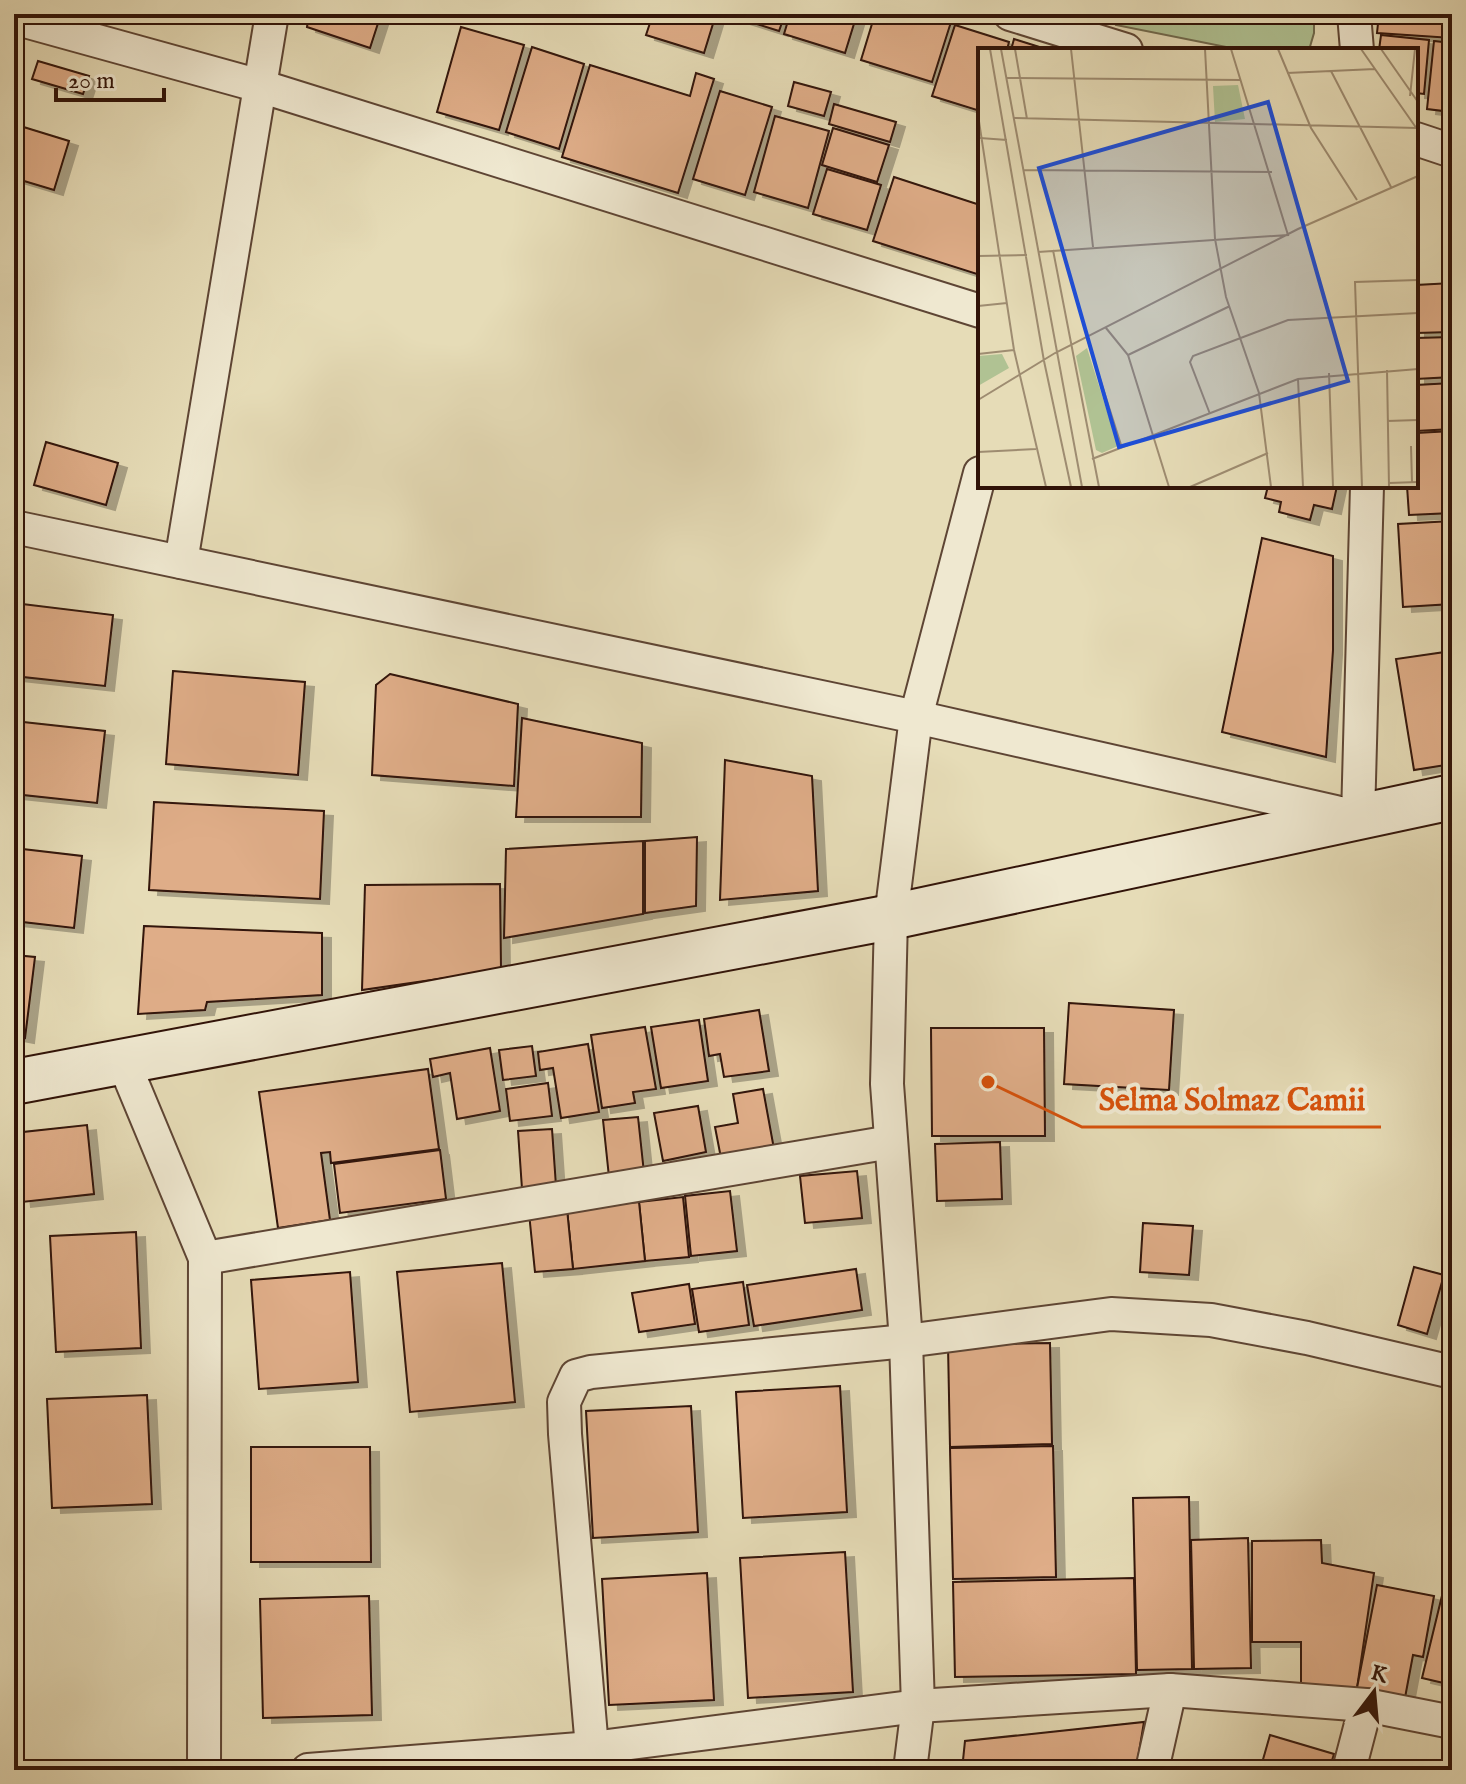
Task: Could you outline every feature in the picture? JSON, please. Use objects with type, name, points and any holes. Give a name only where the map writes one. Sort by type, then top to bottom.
[{"type":"street","points":[[181,562],[272,14]]},
{"type":"street","points":[[1010,14],[1104,39]]},
{"type":"street","points":[[1354,14],[1357,48]]},
{"type":"street","points":[[14,18],[260,86],[978,310]]},
{"type":"street","points":[[1418,140],[1452,151]]},
{"type":"street","points":[[910,1770],[918,1706],[906,1341],[887,1084],[891,917],[916,717],[978,481]]},
{"type":"street","points":[[1358,817],[1367,488]]},
{"type":"street","points":[[14,527],[916,717],[1358,817]]},
{"type":"street","points":[[14,1082],[891,917],[1452,797]]},
{"type":"street","points":[[123,1061],[205,1258],[204,1770]]},
{"type":"street","points":[[205,1258],[891,1142]]},
{"type":"street","points":[[592,1748],[565,1434],[564,1402],[576,1376],[906,1341],[1111,1314],[1211,1320],[1307,1338],[1452,1372]]},
{"type":"street","points":[[1152,1770],[1170,1690]]},
{"type":"street","points":[[308,1770],[592,1748],[918,1706],[1170,1690],[1366,1705],[1452,1722]]},
{"type":"street","points":[[1349,1770],[1366,1705]]},
{"type":"green space","points":[[1118,14],[1314,14],[1314,33],[1310,48],[1231,48],[1116,25]]},
{"type":"building","points":[[309,14],[381,14],[370,48],[307,27]]},
{"type":"building","points":[[653,14],[716,14],[704,53],[646,35]]},
{"type":"building","points":[[725,14],[785,14],[779,31]]},
{"type":"building","points":[[790,14],[857,14],[845,53],[784,34]]},
{"type":"building","points":[[875,14],[926,14],[951,22],[932,82],[861,60]]},
{"type":"building","points":[[1379,14],[1452,14],[1452,38],[1377,33]]},
{"type":"building","points":[[955,25],[1009,42],[1008,48],[978,48],[978,110],[932,96]]},
{"type":"building","points":[[461,27],[524,45],[499,130],[437,112]]},
{"type":"building","points":[[1381,35],[1429,40],[1424,94],[1418,93],[1418,48],[1379,48]]},
{"type":"building","points":[[1014,39],[1043,48],[1012,48]]},
{"type":"building","points":[[1434,41],[1452,43],[1452,112],[1427,109]]},
{"type":"building","points":[[532,47],[584,64],[559,149],[506,132]]},
{"type":"building","points":[[38,61],[89,76],[83,94],[32,79]]},
{"type":"building","points":[[590,65],[690,96],[696,73],[714,79],[678,193],[562,157]]},
{"type":"building","points":[[794,82],[831,92],[824,116],[788,106]]},
{"type":"building","points":[[720,91],[772,107],[745,195],[693,179]]},
{"type":"building","points":[[834,104],[896,122],[890,142],[829,124]]},
{"type":"building","points":[[775,116],[829,131],[808,208],[754,192]]},
{"type":"building","points":[[17,125],[69,141],[54,190],[14,178]]},
{"type":"building","points":[[833,128],[889,145],[877,182],[822,165]]},
{"type":"building","points":[[1447,163],[1452,164],[1452,224],[1449,224]]},
{"type":"building","points":[[827,169],[881,185],[867,230],[813,214]]},
{"type":"building","points":[[894,177],[978,204],[978,274],[873,241]]},
{"type":"building","points":[[1452,283],[1452,332],[1418,333],[1418,285]]},
{"type":"building","points":[[1452,337],[1452,377],[1418,379],[1418,338]]},
{"type":"building","points":[[1452,383],[1452,429],[1418,431],[1418,385]]},
{"type":"building","points":[[1452,431],[1452,513],[1409,515],[1407,488],[1418,488],[1418,433]]},
{"type":"building","points":[[46,442],[118,463],[106,505],[34,485]]},
{"type":"building","points":[[1268,488],[1337,488],[1332,509],[1314,505],[1310,520],[1279,512],[1281,502],[1265,498]]},
{"type":"building","points":[[1452,521],[1452,604],[1403,607],[1398,524]]},
{"type":"building","points":[[1262,538],[1333,556],[1333,650],[1326,757],[1222,732]]},
{"type":"building","points":[[14,603],[113,615],[105,686],[14,676]]},
{"type":"building","points":[[1452,651],[1452,764],[1414,770],[1396,659]]},
{"type":"building","points":[[173,671],[305,682],[298,775],[166,764]]},
{"type":"building","points":[[390,674],[518,704],[514,786],[372,775],[376,685]]},
{"type":"building","points":[[522,718],[642,743],[641,817],[516,817]]},
{"type":"building","points":[[14,721],[105,731],[97,803],[14,794]]},
{"type":"building","points":[[725,760],[812,776],[818,891],[720,900]]},
{"type":"building","points":[[154,802],[324,811],[320,899],[149,890]]},
{"type":"building","points":[[697,837],[696,906],[645,913],[645,841]]},
{"type":"building","points":[[643,841],[643,914],[504,938],[506,849]]},
{"type":"building","points":[[14,848],[82,856],[74,928],[14,921]]},
{"type":"building","points":[[500,884],[501,970],[362,990],[365,885]]},
{"type":"building","points":[[144,926],[322,933],[322,995],[207,1002],[205,1010],[138,1014]]},
{"type":"building","points":[[14,955],[35,957],[25,1038],[14,1036]]},
{"type":"building","points":[[1069,1003],[1174,1010],[1169,1090],[1064,1084]]},
{"type":"building","points":[[759,1010],[769,1071],[724,1077],[720,1054],[709,1056],[704,1019]]},
{"type":"building","points":[[699,1020],[708,1081],[661,1088],[651,1027]]},
{"type":"building","points":[[645,1027],[656,1089],[633,1092],[635,1103],[602,1108],[591,1035]]},
{"type":"building","points":[[931,1028],[1044,1028],[1045,1136],[932,1136]]},
{"type":"building","points":[[588,1044],[599,1112],[561,1118],[553,1068],[540,1070],[538,1052]]},
{"type":"building","points":[[532,1046],[536,1076],[503,1080],[499,1050]]},
{"type":"building","points":[[490,1048],[500,1111],[457,1119],[450,1073],[433,1077],[430,1059]]},
{"type":"building","points":[[428,1069],[439,1149],[331,1163],[330,1152],[321,1153],[330,1220],[278,1228],[259,1092]]},
{"type":"building","points":[[548,1083],[552,1116],[510,1121],[506,1089]]},
{"type":"building","points":[[763,1089],[774,1149],[721,1158],[715,1127],[738,1123],[733,1094]]},
{"type":"building","points":[[698,1106],[706,1152],[663,1161],[654,1113]]},
{"type":"building","points":[[638,1117],[644,1173],[609,1177],[603,1120]]},
{"type":"building","points":[[87,1125],[94,1194],[22,1202],[14,1133]]},
{"type":"building","points":[[552,1129],[556,1186],[522,1189],[518,1131]]},
{"type":"building","points":[[1000,1142],[1002,1199],[937,1201],[935,1144]]},
{"type":"building","points":[[440,1150],[446,1199],[340,1213],[334,1164]]},
{"type":"building","points":[[857,1171],[862,1218],[805,1223],[800,1176]]},
{"type":"building","points":[[730,1191],[737,1251],[691,1256],[685,1196]]},
{"type":"building","points":[[683,1197],[689,1257],[645,1261],[639,1202]]},
{"type":"building","points":[[639,1202],[645,1261],[573,1269],[567,1209]]},
{"type":"building","points":[[567,1209],[573,1269],[535,1272],[529,1213]]},
{"type":"building","points":[[1143,1223],[1193,1226],[1189,1275],[1140,1272]]},
{"type":"building","points":[[136,1232],[141,1348],[56,1352],[50,1236]]},
{"type":"building","points":[[502,1263],[515,1402],[410,1412],[397,1272]]},
{"type":"building","points":[[1414,1267],[1444,1275],[1427,1334],[1398,1325]]},
{"type":"building","points":[[856,1269],[862,1310],[754,1326],[747,1285]]},
{"type":"building","points":[[350,1272],[358,1382],[259,1389],[251,1280]]},
{"type":"building","points":[[743,1282],[749,1325],[699,1332],[692,1289]]},
{"type":"building","points":[[689,1284],[695,1324],[639,1332],[632,1293]]},
{"type":"building","points":[[1050,1343],[1052,1444],[950,1447],[948,1345]]},
{"type":"building","points":[[840,1386],[847,1512],[743,1518],[736,1392]]},
{"type":"building","points":[[147,1395],[152,1504],[52,1508],[47,1399]]},
{"type":"building","points":[[691,1406],[698,1532],[593,1538],[586,1411]]},
{"type":"building","points":[[1053,1446],[1056,1577],[953,1579],[950,1448]]},
{"type":"building","points":[[251,1447],[370,1447],[371,1562],[251,1562]]},
{"type":"building","points":[[1189,1497],[1192,1669],[1137,1670],[1133,1498]]},
{"type":"building","points":[[1248,1538],[1251,1668],[1194,1669],[1191,1540]]},
{"type":"building","points":[[1321,1540],[1322,1563],[1374,1573],[1356,1695],[1301,1696],[1301,1642],[1252,1642],[1252,1541]]},
{"type":"building","points":[[845,1552],[853,1692],[748,1698],[740,1558]]},
{"type":"building","points":[[1448,1571],[1452,1572],[1452,1685],[1422,1678]]},
{"type":"building","points":[[707,1573],[714,1700],[609,1705],[602,1579]]},
{"type":"building","points":[[1134,1578],[1136,1674],[955,1677],[953,1582]]},
{"type":"building","points":[[1377,1585],[1434,1596],[1423,1657],[1413,1655],[1404,1703],[1356,1693]]},
{"type":"building","points":[[369,1596],[372,1715],[263,1718],[260,1599]]},
{"type":"building","points":[[1144,1722],[1136,1770],[962,1770],[965,1741]]},
{"type":"building","points":[[1270,1735],[1334,1754],[1329,1770],[1260,1770]]},
{"type":"place","name":"Selma Solmaz Camii","points":[[988,1082]]}]
